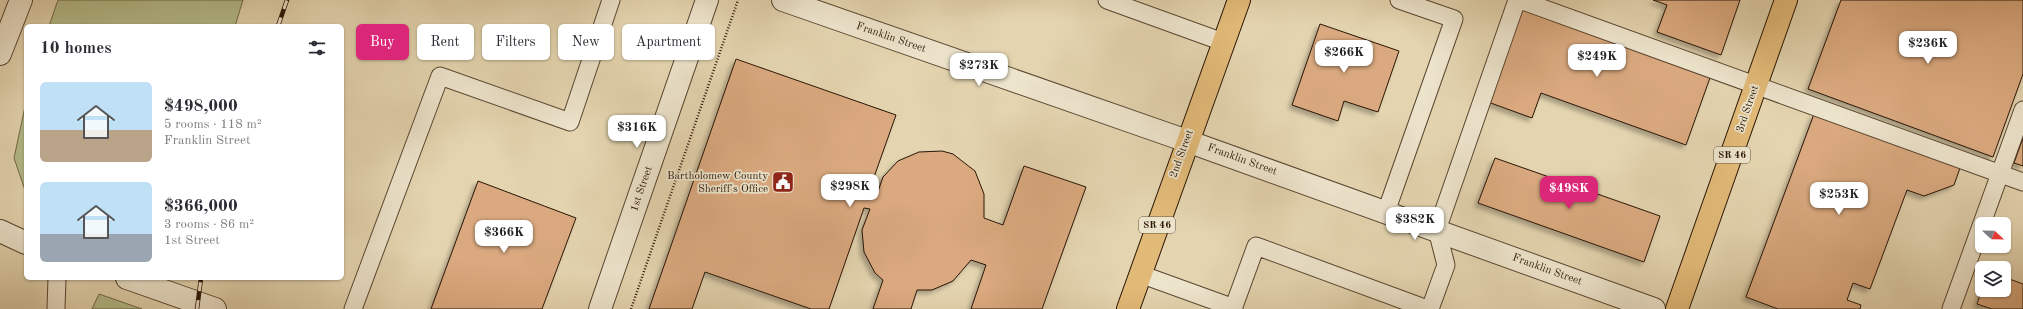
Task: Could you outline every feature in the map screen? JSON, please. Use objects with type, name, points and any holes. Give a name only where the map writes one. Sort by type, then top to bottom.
[{"type":"highway","name":"2nd Street","points":[[1128,309],[1238,0]]},
{"type":"highway","name":"3rd Street","points":[[1677,309],[1786,0]]},
{"type":"street","points":[[0,54],[21,0]]},
{"type":"street","name":"1st Street","points":[[600,309],[707,0]]},
{"type":"street","name":"Franklin Street","points":[[783,0],[822,6],[1187,141],[1654,309]]},
{"type":"street","points":[[0,231],[24,242]]},
{"type":"street","points":[[133,280],[215,309]]},
{"type":"lane","points":[[353,309],[440,76],[570,122],[611,0]]},
{"type":"lane","points":[[1107,0],[1223,42]]},
{"type":"lane","points":[[1386,212],[1454,19],[1399,0]]},
{"type":"lane","points":[[1430,309],[1446,265],[1437,230],[1517,0]]},
{"type":"lane","points":[[1520,0],[2023,182]]},
{"type":"lane","points":[[1951,309],[2023,110]]},
{"type":"lane","points":[[1140,274],[1234,308],[1256,246],[1427,309]]},
{"type":"lane","points":[[56,309],[58,280]]},
{"type":"path","points":[[631,309],[738,0]]},
{"type":"green space","points":[[58,0],[243,0],[236,24],[50,24]]},
{"type":"green space","points":[[24,111],[24,187],[14,158]]},
{"type":"green space","points":[[99,294],[142,309],[92,309]]},
{"type":"building","points":[[1653,0],[1740,0],[1721,55],[1657,32],[1667,5]]},
{"type":"building","points":[[1841,0],[2023,0],[2023,74],[1993,157],[1808,89]]},
{"type":"building","points":[[1522,7],[1711,75],[1686,145],[1541,93],[1532,118],[1488,102]]},
{"type":"building","points":[[1320,24],[1399,51],[1378,112],[1344,101],[1338,121],[1292,105]]},
{"type":"building","name":"Bartholomew County Sheriff's Office","points":[[736,59],[896,115],[868,194],[876,197],[883,177],[898,161],[919,152],[942,151],[953,154],[975,171],[984,194],[984,218],[1003,225],[1024,166],[1086,187],[1042,309],[971,309],[986,265],[971,260],[953,281],[932,290],[917,290],[911,309],[873,309],[883,280],[875,273],[864,252],[862,230],[870,209],[864,208],[829,309],[811,309],[705,272],[692,309],[649,309]]},
{"type":"building","points":[[1814,114],[1960,168],[1954,185],[1924,196],[1907,190],[1870,289],[1853,283],[1847,300],[1861,305],[1860,309],[1778,309],[1746,297]]},
{"type":"building","points":[[2023,138],[2023,166],[2014,163]]},
{"type":"building","points":[[1495,158],[1660,216],[1644,262],[1478,203]]},
{"type":"building","points":[[478,181],[576,218],[542,309],[431,309]]},
{"type":"building","points":[[2011,280],[2023,284],[2023,309],[1992,309],[1977,304],[1979,297],[2011,297]]},
{"type":"railway","points":[[279,24],[287,0]]},
{"type":"railway","points":[[197,309],[201,280]]},
{"type":"place","name":"Bartholomew County Sheriff's Office","points":[[783,182]]}]
